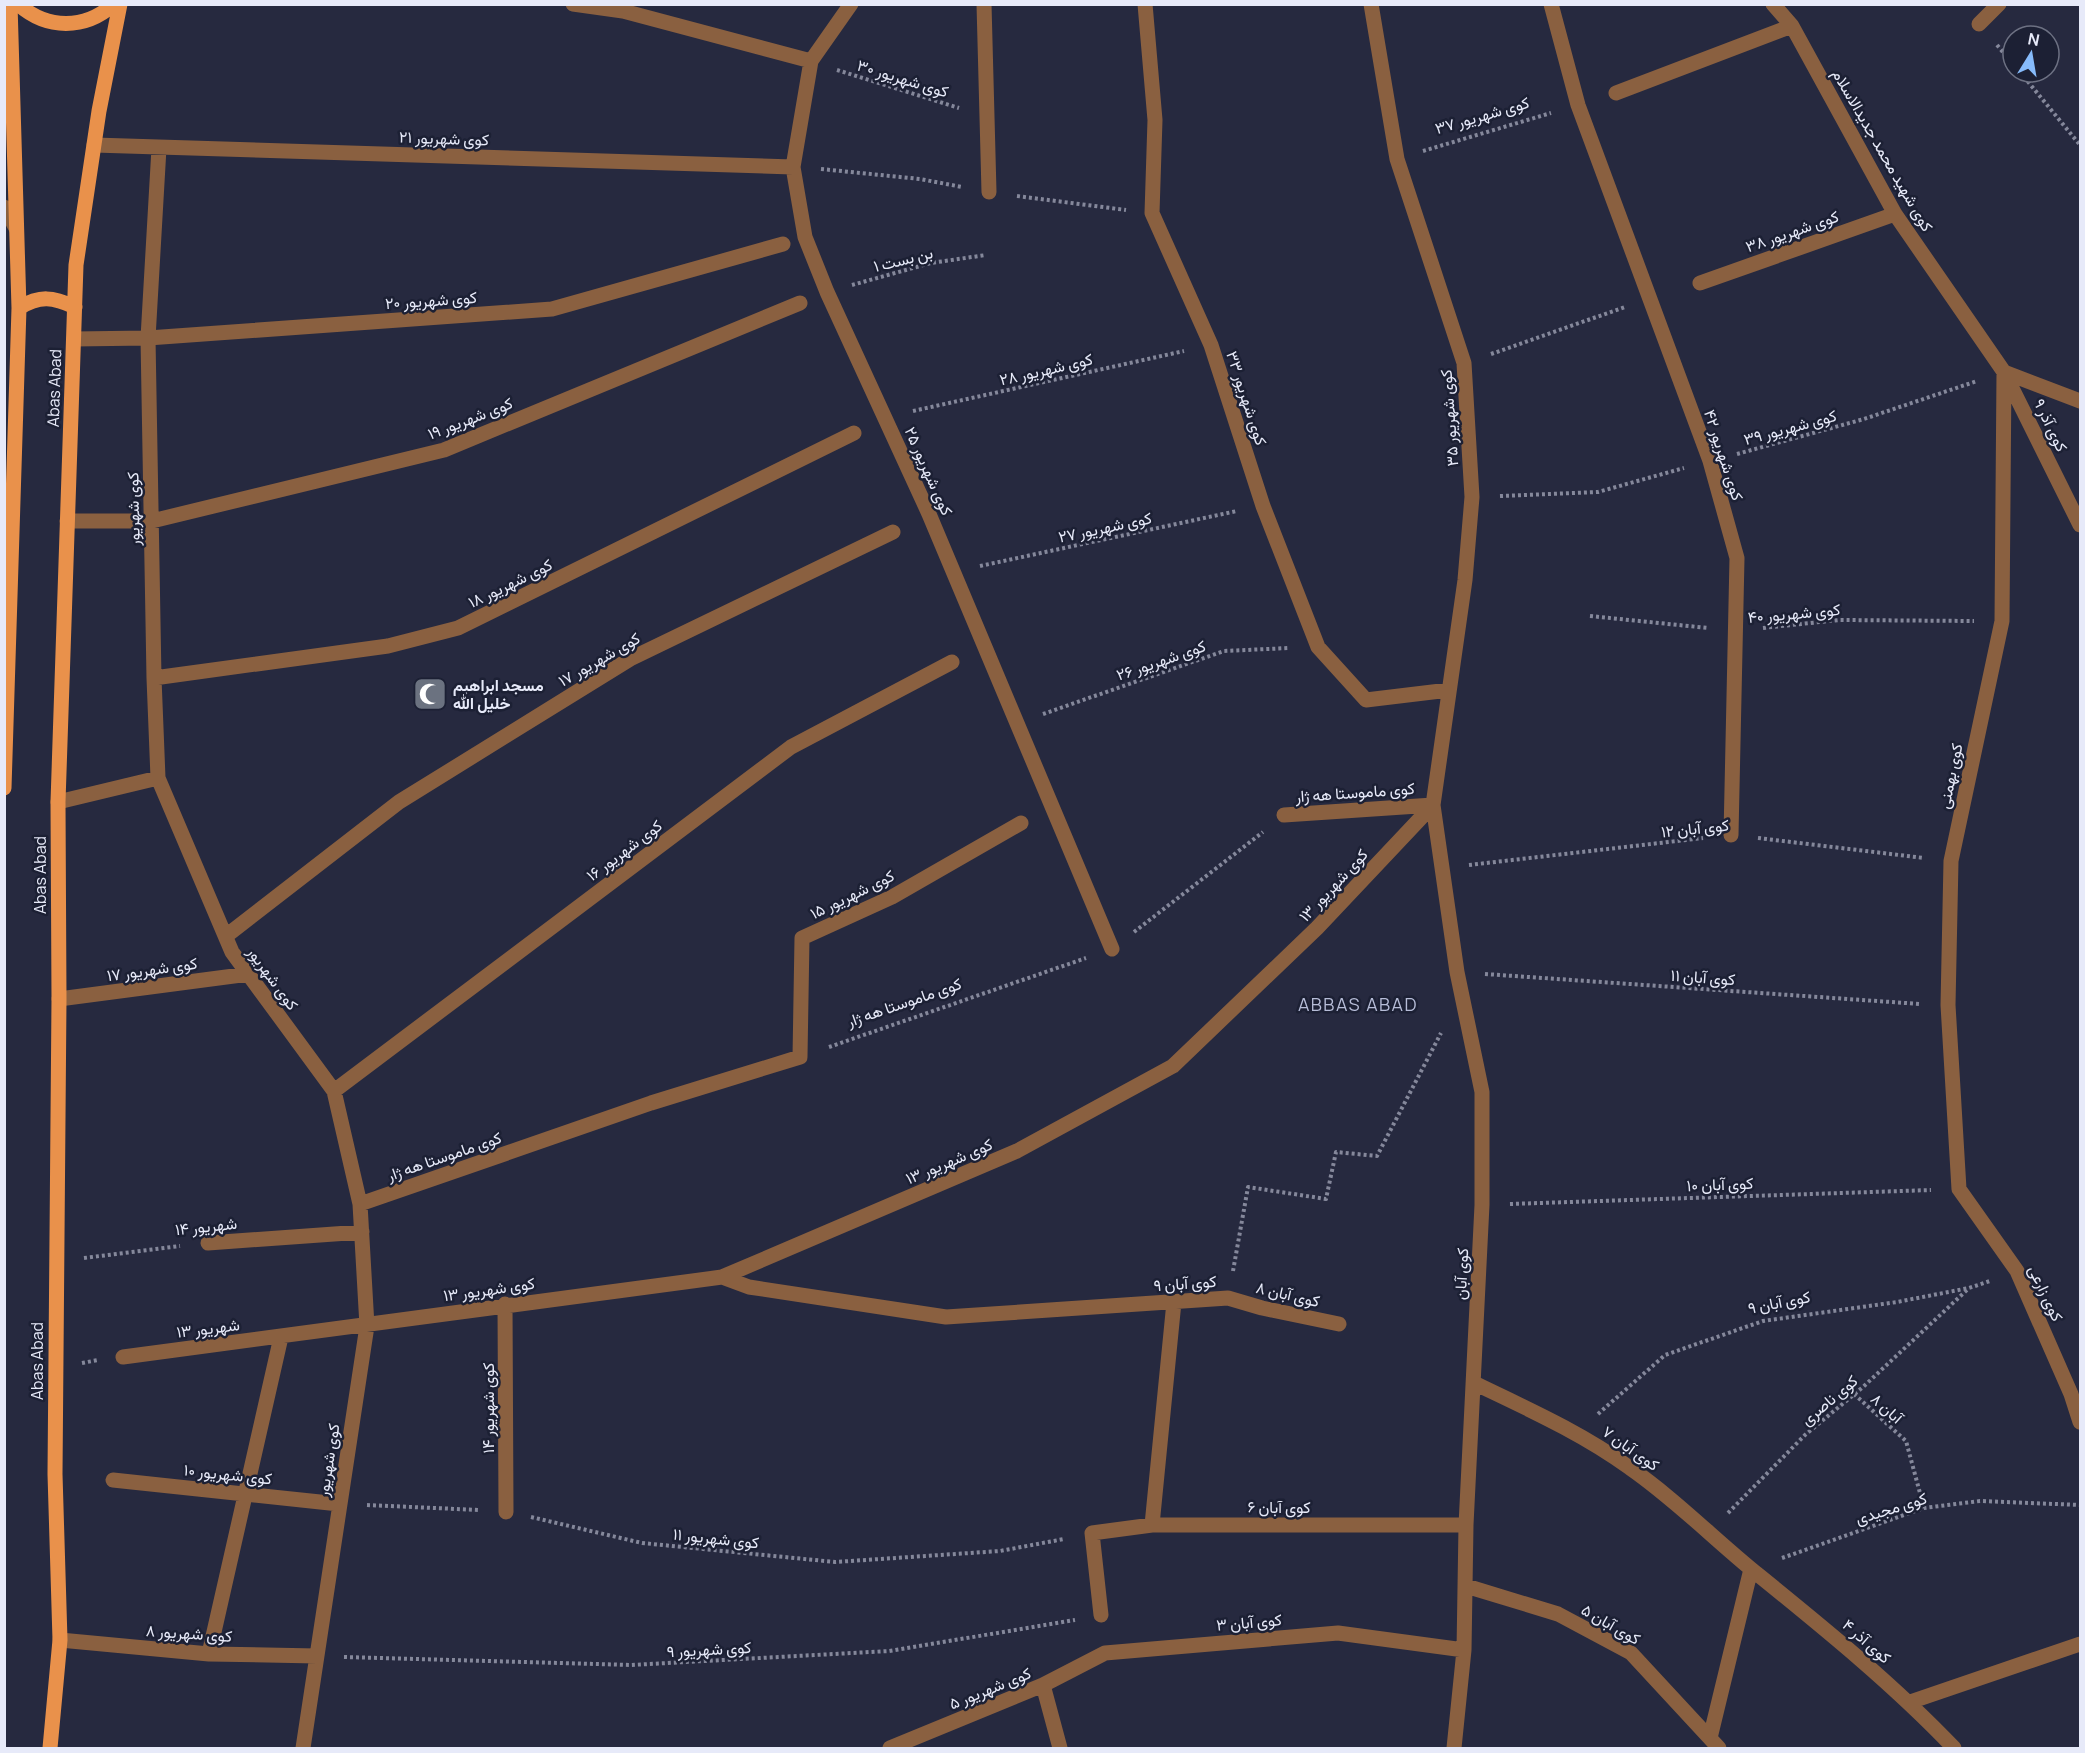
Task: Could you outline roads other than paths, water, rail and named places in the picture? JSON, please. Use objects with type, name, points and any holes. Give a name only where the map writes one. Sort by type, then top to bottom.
[{"type":"main road","points":[[4,788],[19,308],[10,4]]},
{"type":"main road","points":[[18,4],[45,21],[65,24],[86,21],[114,4]]},
{"type":"main road","name":"Abas Abad","points":[[50,1749],[60,1640],[55,1366],[59,999],[58,802],[76,265],[94,146],[120,4]]},
{"type":"main road","points":[[19,308],[32,300],[45,298],[57,299],[75,307]]},
{"type":"street","points":[[573,4],[623,11],[811,61]]},
{"type":"street","name":"کوی شهریور ۲۵","points":[[851,4],[811,61],[794,167],[806,237],[827,292],[886,417],[953,572],[1112,949]]},
{"type":"street","points":[[984,4],[989,192]]},
{"type":"street","name":"کوی شهریور ۳۳","points":[[1145,4],[1155,120],[1152,213],[1211,345],[1263,506],[1318,647],[1366,700],[1449,690]]},
{"type":"street","name":"کوی شهریور ۳۵","points":[[1371,4],[1397,159],[1464,363],[1472,497],[1466,580],[1433,805]]},
{"type":"street","name":"کوی شهریور ۴۲","points":[[1551,4],[1578,105],[1710,461],[1737,558],[1731,835]]},
{"type":"street","name":"کوی شهید محمد جدیدالاسلام","points":[[1773,4],[1792,26],[1895,214],[2004,372]]},
{"type":"street","points":[[1979,24],[2000,4]]},
{"type":"street","points":[[1616,93],[1792,26]]},
{"type":"street","name":"کوی شهریور ۲۱","points":[[94,146],[794,167]]},
{"type":"street","name":"کوی شهریور","points":[[159,148],[148,338],[158,778],[232,952],[334,1090],[360,1204],[367,1326],[303,1749]]},
{"type":"street","points":[[4,207],[16,228]]},
{"type":"street","name":"کوی شهریور ۳۸","points":[[1700,283],[1895,214]]},
{"type":"street","name":"کوی شهریور ۲۰","points":[[74,339],[148,338],[552,309],[783,244]]},
{"type":"street","name":"کوی شهریور ۱۹","points":[[67,521],[152,521],[444,450],[800,303]]},
{"type":"street","points":[[2004,372],[2080,401]]},
{"type":"street","name":"کوی آذر ۹","points":[[2004,372],[2080,525]]},
{"type":"street","name":"کوی بهمنی","points":[[1959,1189],[1948,1005],[1950,861],[2002,621],[2004,372]]},
{"type":"street","name":"کوی شهریور ۱۸","points":[[154,678],[388,646],[458,628],[854,433]]},
{"type":"street","name":"کوی شهریور ۱۷","points":[[226,936],[399,802],[630,659],[893,532]]},
{"type":"street","name":"کوی شهریور ۱۶","points":[[334,1090],[791,747],[952,662]]},
{"type":"street","points":[[58,802],[158,778]]},
{"type":"street","name":"کوی ماموستا هه ژار","points":[[1284,815],[1433,805]]},
{"type":"street","name":"کوی آبان","points":[[1433,805],[1457,972],[1482,1092],[1482,1205],[1466,1525],[1464,1650],[1454,1749]]},
{"type":"street","name":"کوی شهریور ۱۳","points":[[367,1326],[505,1304],[722,1277],[1017,1151],[1173,1066],[1317,928],[1433,805]]},
{"type":"street","name":"کوی شهریور ۱۵","points":[[800,1057],[802,938],[892,897],[1021,823]]},
{"type":"street","name":"کوی شهریور ۱۷","points":[[59,999],[249,974]]},
{"type":"street","name":"کوی ماموستا هه ژار","points":[[360,1204],[651,1103],[800,1057]]},
{"type":"street","name":"کوی زارعی","points":[[1959,1189],[2017,1271],[2071,1394],[2080,1422]]},
{"type":"street","name":"شهریور ۱۴","points":[[208,1243],[362,1232]]},
{"type":"street","name":"کوی آبان ۹","points":[[722,1277],[749,1287],[946,1317],[1228,1298]]},
{"type":"street","name":"کوی آبان ۸","points":[[1228,1298],[1262,1308],[1339,1324]]},
{"type":"street","points":[[1152,1525],[1174,1302]]},
{"type":"street","name":"کوی شهریور ۱۴","points":[[505,1304],[506,1512]]},
{"type":"street","name":"شهریور ۱۳","points":[[123,1357],[367,1326]]},
{"type":"street","points":[[209,1654],[281,1337]]},
{"type":"street","name":"کوی آبان ۷","points":[[1474,1383],[1578,1433],[1653,1485],[1750,1569]]},
{"type":"street","name":"کوی شهریور ۱۰","points":[[113,1480],[339,1504]]},
{"type":"street","name":"کوی آبان ۶","points":[[1101,1615],[1092,1533],[1152,1525],[1466,1525]]},
{"type":"street","points":[[1715,1743],[1750,1569]]},
{"type":"street","name":"کوی آذر ۴","points":[[1750,1569],[1849,1648],[1910,1702],[1954,1749]]},
{"type":"street","name":"کوی آبان ۵","points":[[1466,1586],[1558,1614],[1631,1653],[1715,1743]]},
{"type":"street","name":"کوی آبان ۳","points":[[1043,1685],[1105,1653],[1338,1633],[1464,1650]]},
{"type":"street","name":"کوی شهریور ۸","points":[[60,1640],[209,1654],[317,1656]]},
{"type":"street","points":[[1910,1702],[2069,1645],[2080,1644]]},
{"type":"street","name":"کوی شهریور ۵","points":[[890,1749],[1043,1685],[1060,1749]]},
{"type":"place","name":"مسجد ابراهیم خلیل الله","points":[[430,694]]},
{"type":"district","name":"ABBAS ABAD","points":[[1358,1005]]}]
